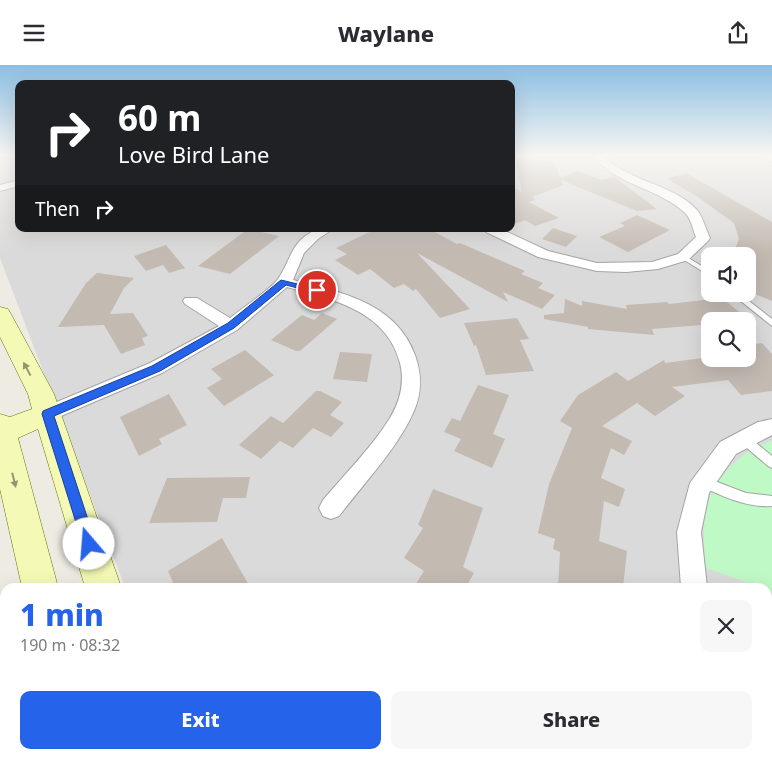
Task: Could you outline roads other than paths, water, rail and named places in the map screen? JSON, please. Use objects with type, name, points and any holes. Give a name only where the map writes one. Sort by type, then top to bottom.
[{"type":"main road","points":[[0,314],[41,394],[103,583]]},
{"type":"main road","points":[[39,583],[1,430],[47,414]]},
{"type":"street","points":[[497,232],[543,254],[598,267],[653,265],[683,257],[703,238],[692,212],[668,195],[654,188]]},
{"type":"street","points":[[47,414],[156,368],[231,326],[284,282],[298,251],[322,232]]},
{"type":"street","points":[[284,282],[341,297],[362,305],[384,319],[400,339],[410,366],[412,389],[398,422],[331,508]]},
{"type":"street","points":[[191,301],[231,326]]},
{"type":"street","points":[[694,583],[689,532],[698,490],[728,448],[765,428],[772,427]]},
{"type":"lane","points":[[683,257],[701,268]]},
{"type":"lane","points":[[746,302],[772,323]]},
{"type":"lane","points":[[744,440],[772,463]]},
{"type":"lane","points":[[704,482],[738,496],[760,502],[772,501]]}]
